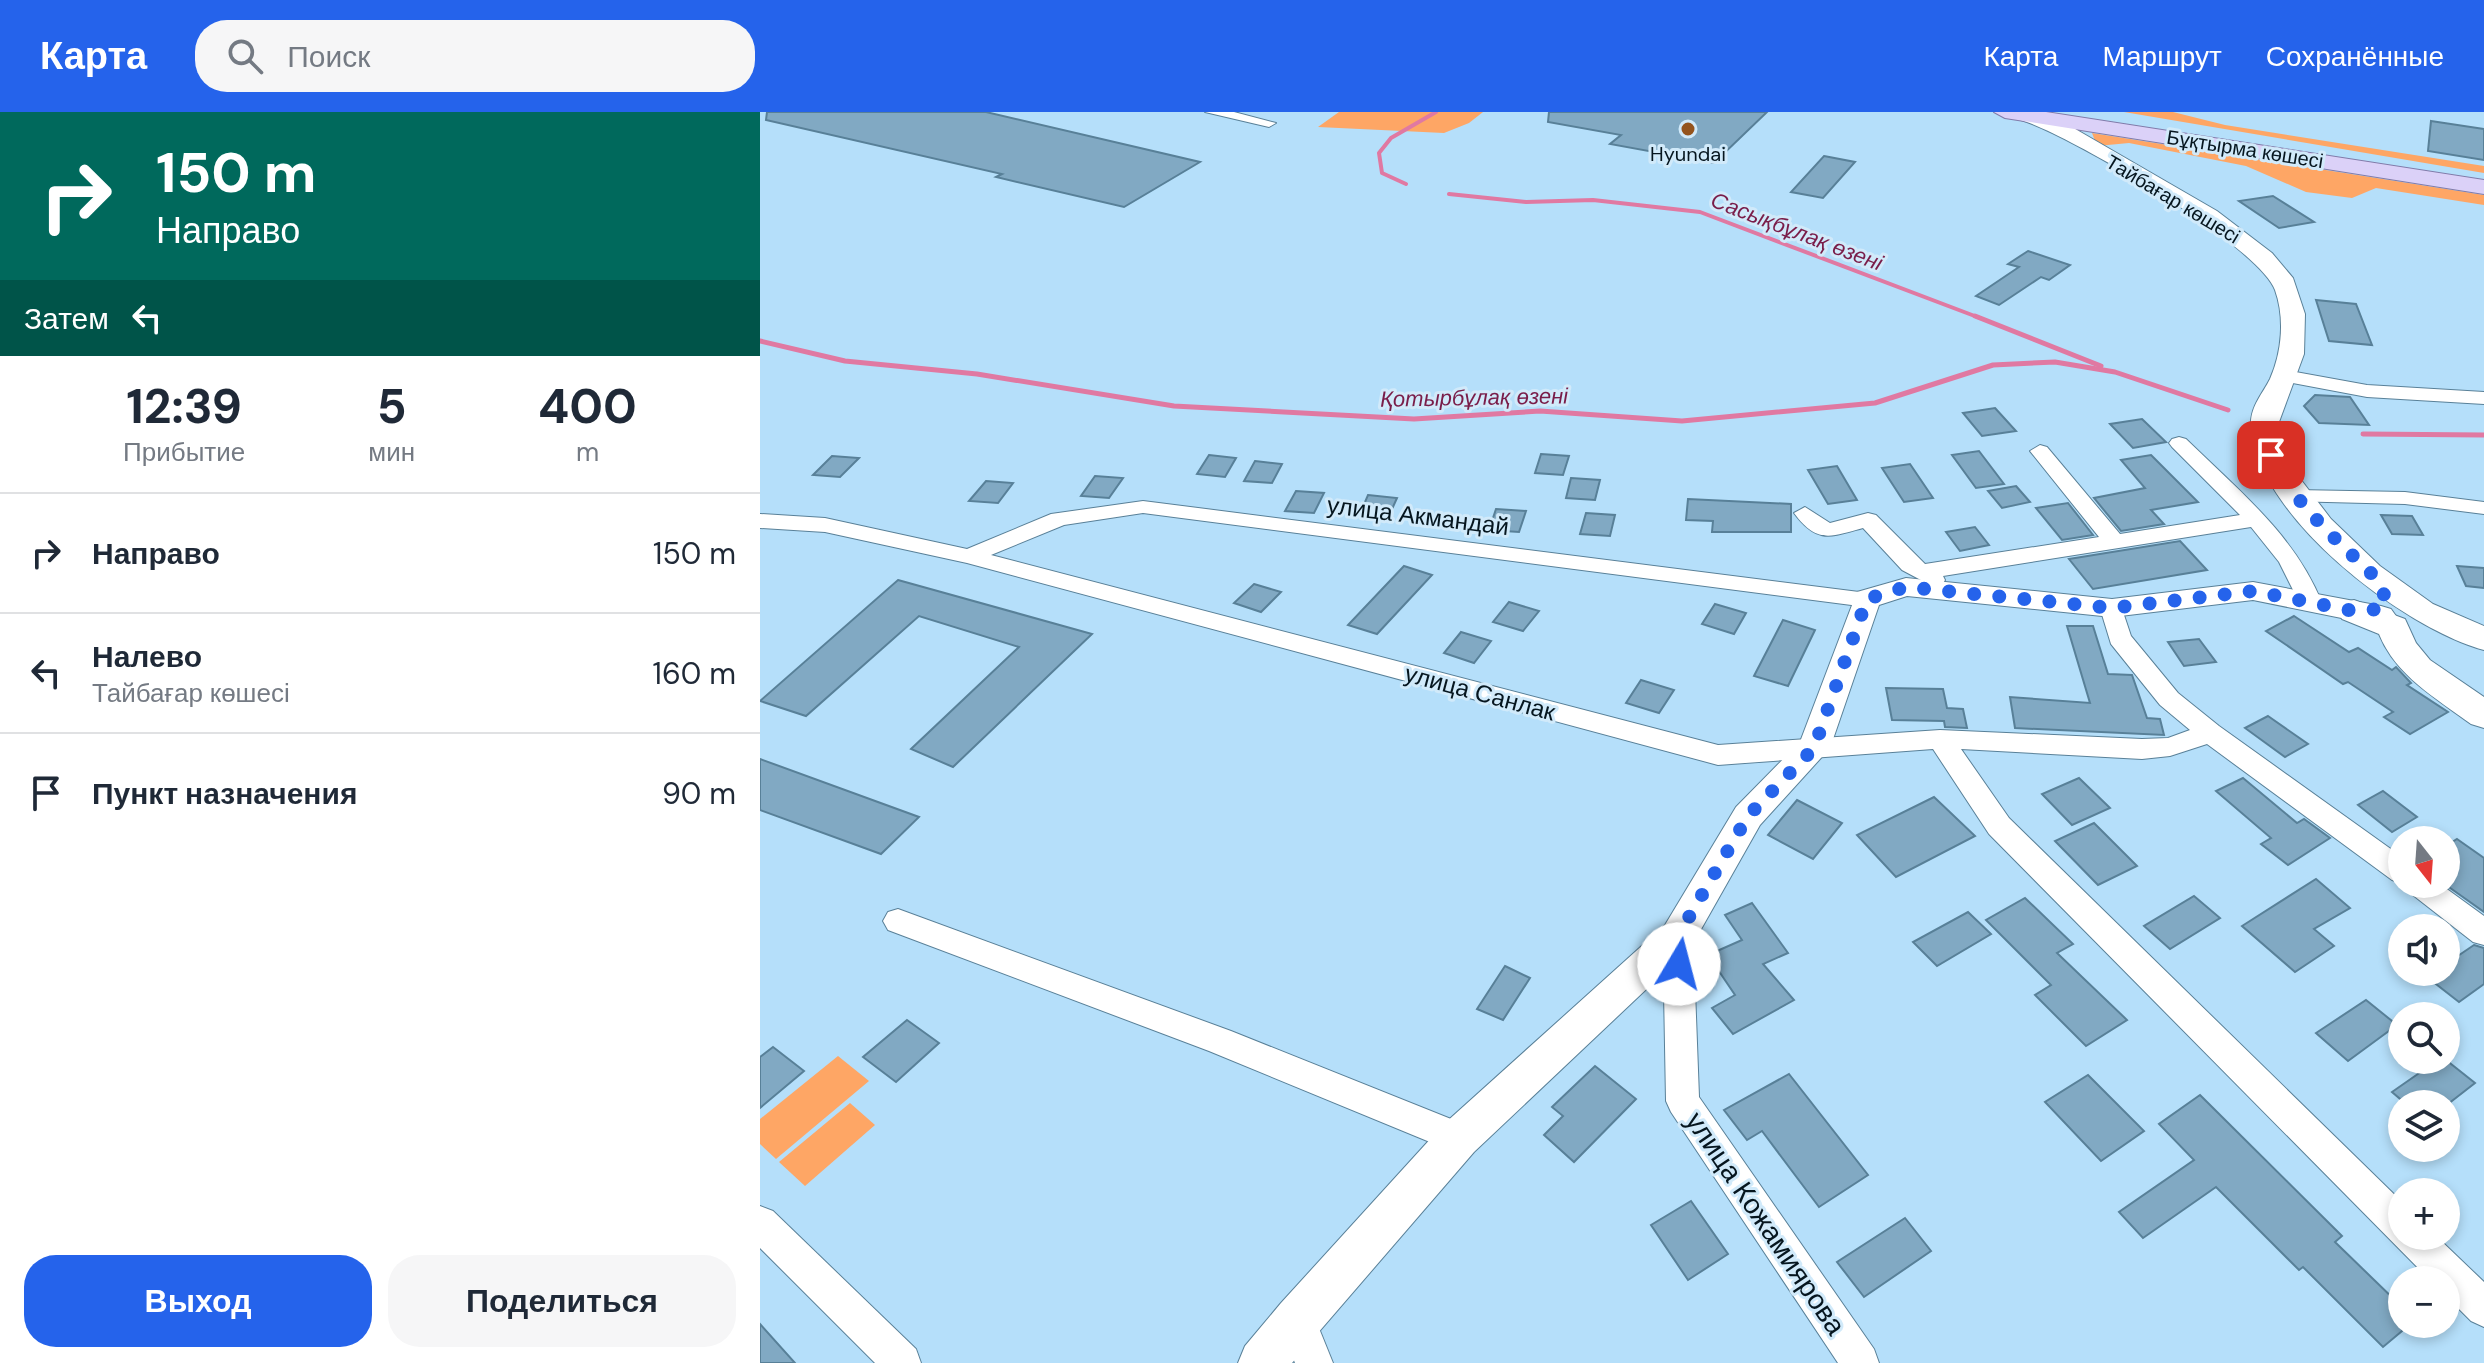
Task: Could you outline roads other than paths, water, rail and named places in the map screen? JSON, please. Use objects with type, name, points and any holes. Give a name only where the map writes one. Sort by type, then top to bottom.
[{"type":"main road","name":"Бұқтырма көшесі","points":[[2005,112],[2484,187]]},
{"type":"main road","name":"Бұқтырма көшесі","points":[[2063,112],[2484,176]]},
{"type":"main road","name":"Тайбағар көшесі","points":[[2028,116],[2051,123],[2219,224],[2279,274],[2289,295],[2293,345],[2265,425],[2271,455],[2296,496],[2376,578]]},
{"type":"main road","points":[[2087,147],[2079,137],[2085,130],[2116,129]]},
{"type":"main road","points":[[2354,611],[2377,612],[2386,606],[2386,595],[2376,578]]},
{"type":"main road","points":[[2376,578],[2394,602],[2399,629],[2418,668],[2484,715]]},
{"type":"main road","points":[[2376,578],[2415,608],[2477,632]]},
{"type":"main road","points":[[2354,611],[2399,629],[2477,632]]},
{"type":"street","points":[[1212,112],[1269,123]]},
{"type":"street","points":[[2284,376],[2367,391],[2484,398]]},
{"type":"street","points":[[2179,443],[2253,520],[2297,572],[2310,603]]},
{"type":"street","points":[[2040,451],[2112,539]]},
{"type":"street","points":[[2296,496],[2405,498],[2484,508]]},
{"type":"street","name":"улица Акмандай","points":[[969,556],[1059,519],[1143,507],[1867,599]]},
{"type":"street","points":[[1805,513],[1826,531],[1868,520],[1910,565],[1950,592]]},
{"type":"street","points":[[1923,572],[2112,539],[2253,520]]},
{"type":"street","name":"улица Санлак","points":[[760,521],[825,525],[969,556],[1699,751],[1727,755],[1940,739],[2142,749],[2170,747],[2210,733]]},
{"type":"street","points":[[1262,1363],[1297,1319],[1459,1138],[1678,936],[1748,816],[1814,748],[1867,599],[1906,587],[2112,608],[2238,591],[2354,611]]},
{"type":"street","points":[[2112,608],[2120,638],[2169,699],[2210,733],[2388,862]]},
{"type":"street","points":[[1940,739],[1999,826],[2388,1213]]},
{"type":"street","points":[[2438,898],[2484,933]]},
{"type":"street","points":[[898,921],[1220,1041],[1459,1138]]},
{"type":"street","name":"улица Кожамиярова","points":[[1678,936],[1683,1101],[1860,1363]]},
{"type":"street","points":[[760,1223],[902,1363]]},
{"type":"street","points":[[2425,1250],[2484,1308]]},
{"type":"street","points":[[1297,1319],[1314,1363]]},
{"type":"waterway","name":"Сасықбұлақ өзені","points":[[1406,184],[1382,173],[1379,153],[1391,138],[1436,112]]},
{"type":"waterway","name":"Сасықбұлақ өзені","points":[[1449,194],[1526,202],[1593,200],[1700,212],[1980,318]]},
{"type":"waterway","name":"Сасықбұлақ өзені","points":[[1975,316],[2101,366]]},
{"type":"waterway","name":"Қотырбұлақ өзені","points":[[760,341],[845,361],[977,374],[1174,406],[1414,419],[1540,411],[1682,421],[1875,403],[1993,365],[2055,362],[2115,372],[2228,410]]},
{"type":"waterway","points":[[2363,434],[2484,435]]},
{"type":"place","name":"Hyundai","points":[[1688,129]]}]
